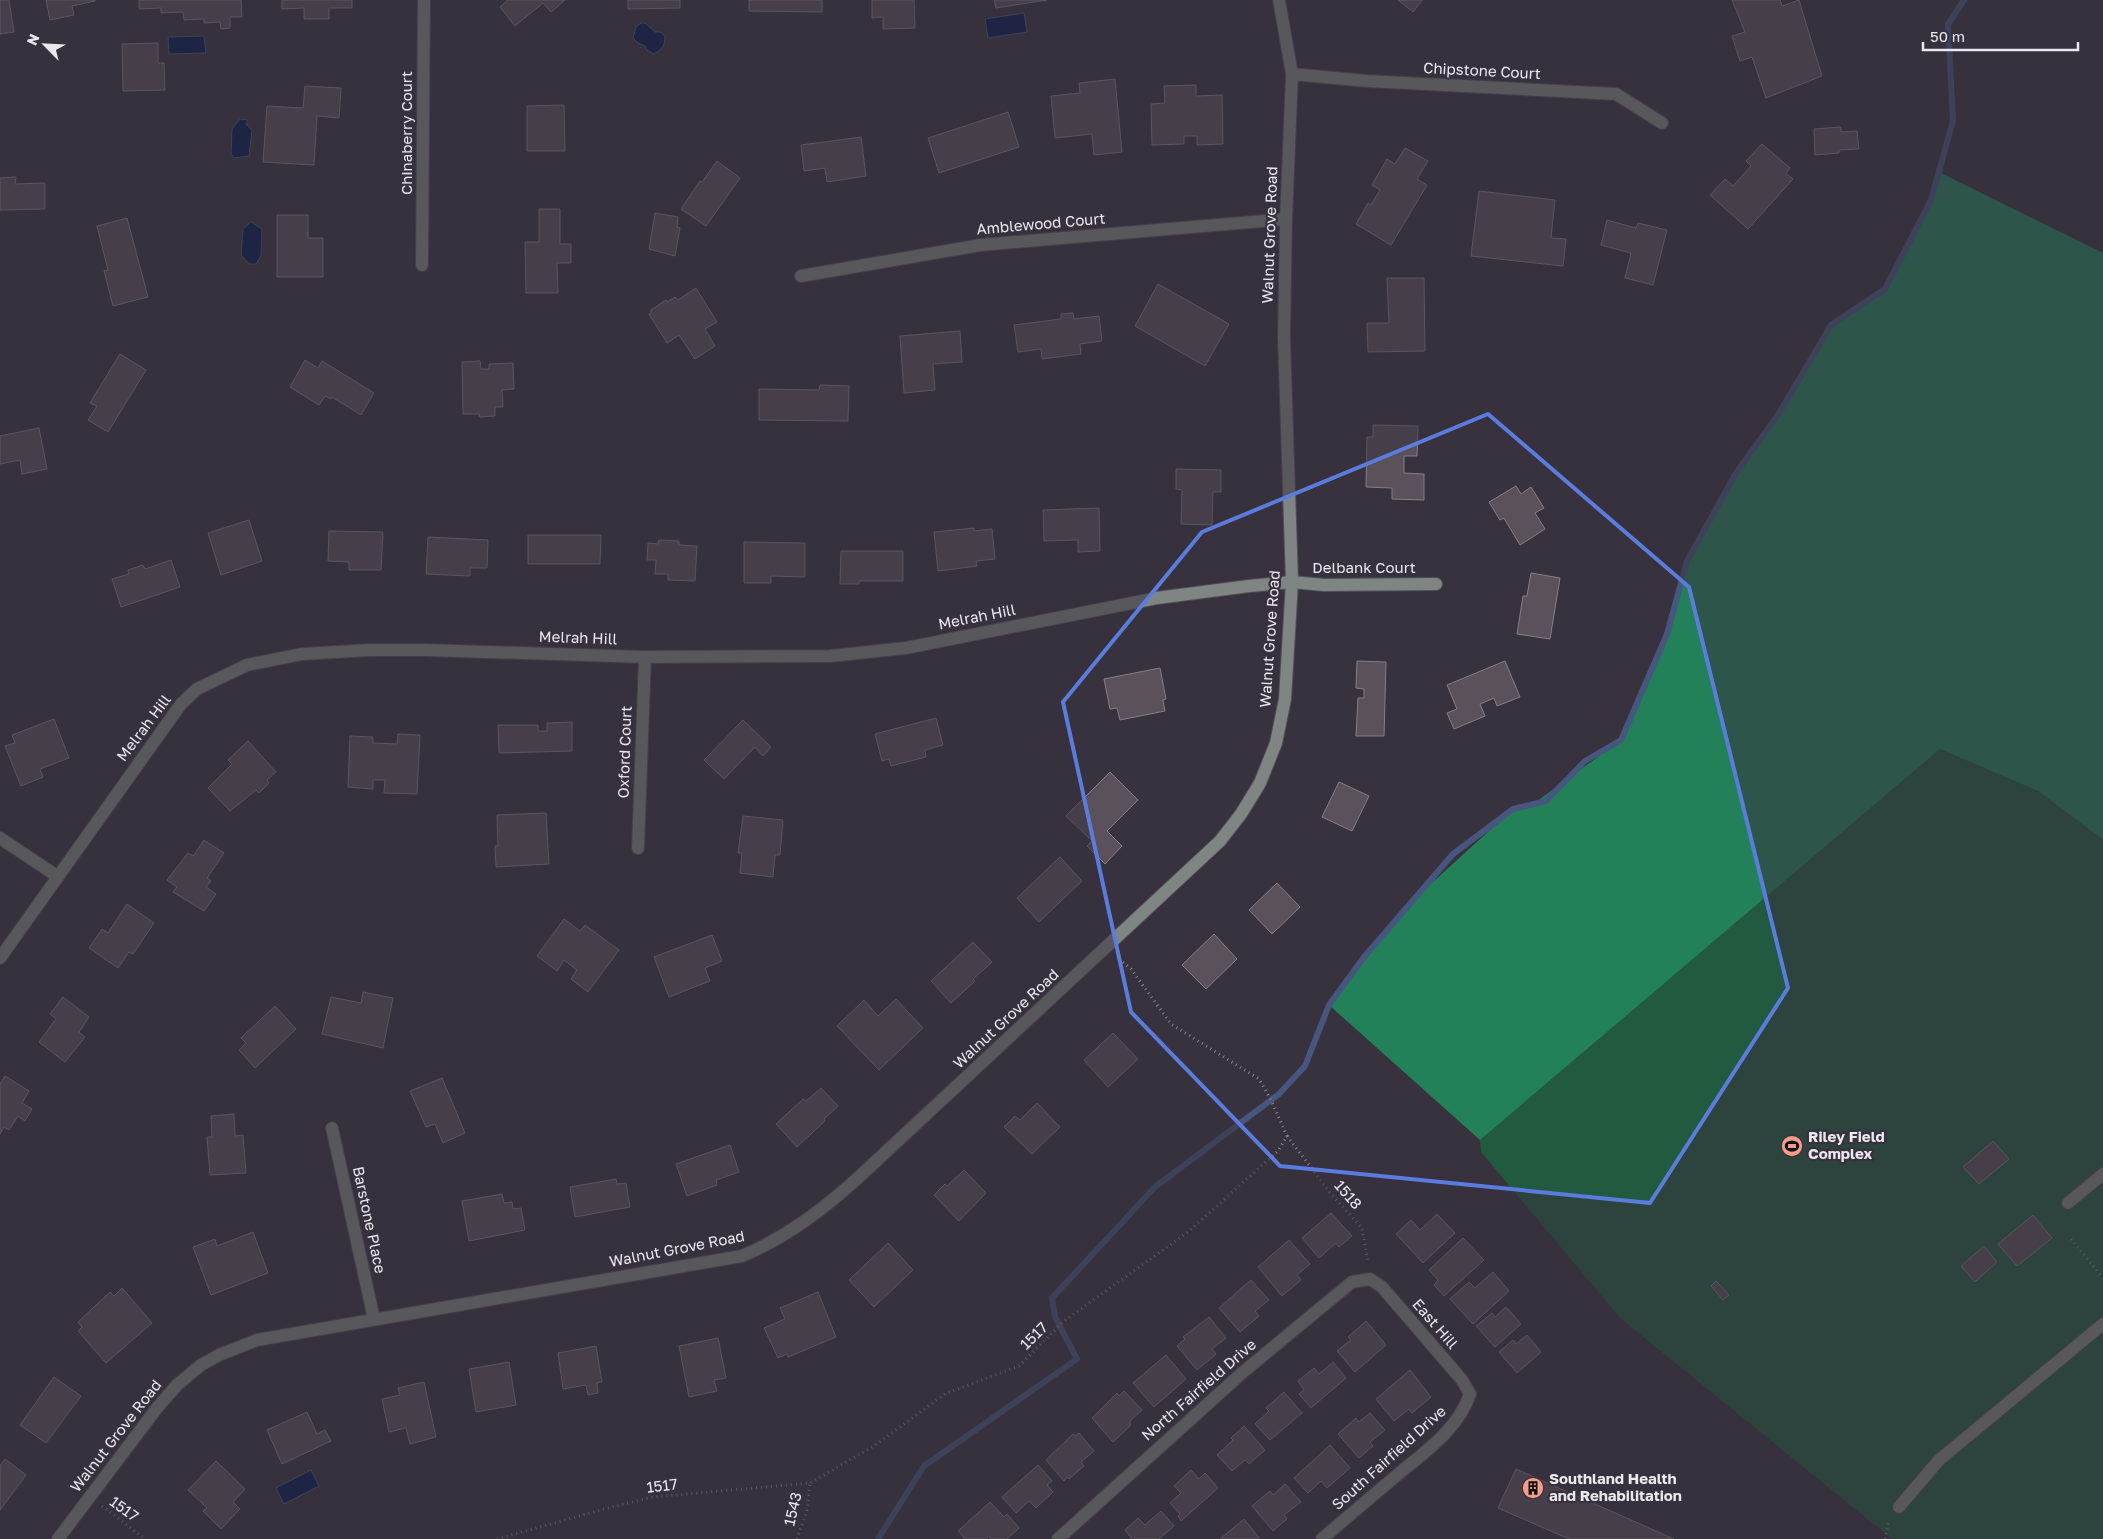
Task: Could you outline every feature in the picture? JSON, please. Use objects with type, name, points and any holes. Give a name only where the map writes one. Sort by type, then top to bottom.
[{"type":"street","name":"Chinaberry Court","points":[[422,266],[424,0]]},
{"type":"street","name":"Walnut Grove Road","points":[[58,1539],[156,1408],[177,1385],[202,1365],[228,1350],[258,1340],[742,1256],[768,1245],[798,1227],[830,1203],[1220,841],[1241,814],[1260,783],[1276,742],[1285,699],[1292,582],[1284,338],[1286,219],[1292,74],[1279,0]]},
{"type":"street","name":"Chipstone Court","points":[[1292,74],[1367,81],[1616,94],[1662,123]]},
{"type":"street","name":"Amblewood Court","points":[[801,276],[981,245],[1286,219]]},
{"type":"street","name":"Delbank Court","points":[[1292,582],[1324,585],[1436,584]]},
{"type":"street","name":"Melrah Hill","points":[[0,958],[181,704],[197,689],[247,665],[302,654],[370,650],[484,650],[645,657],[830,656],[896,649],[1157,598],[1292,582]]},
{"type":"street","name":"Oxford Court","points":[[638,848],[645,657]]},
{"type":"street","points":[[0,838],[57,876]]},
{"type":"street","name":"Barstone Place","points":[[332,1128],[374,1319]]},
{"type":"street","points":[[2068,1203],[2103,1174]]},
{"type":"street","name":"East Hill","points":[[1370,1279],[1382,1287],[1462,1380],[1470,1394]]},
{"type":"street","name":"North Fairfield Drive","points":[[1058,1539],[1242,1373],[1352,1282],[1370,1279]]},
{"type":"street","points":[[1899,1507],[1939,1460],[2103,1324]]},
{"type":"street","name":"South Fairfield Drive","points":[[1322,1539],[1441,1437],[1459,1417],[1467,1405],[1470,1394]]},
{"type":"path","points":[[1106,948],[1131,969],[1171,1024],[1259,1079],[1272,1100],[1287,1136]]},
{"type":"path","name":"1518","points":[[1287,1136],[1331,1194],[1362,1228],[1370,1279]]},
{"type":"path","name":"1517","points":[[497,1539],[653,1497],[810,1483],[874,1446],[945,1394],[1019,1366],[1064,1321],[1188,1232],[1278,1151],[1287,1136]]},
{"type":"path","points":[[2071,1239],[2103,1278]]},
{"type":"path","name":"1543","points":[[797,1539],[808,1510],[810,1483]]},
{"type":"path","name":"1517","points":[[89,1497],[129,1524],[145,1539]]},
{"type":"highlighted area","points":[[1488,414],[1689,587],[1788,988],[1650,1203],[1280,1166],[1131,1012],[1063,702],[1202,532]]},
{"type":"green space","points":[[1939,172],[2103,253],[2103,840],[2038,791],[1940,749],[1480,1140],[1329,1005],[1412,901],[1513,809],[1533,804],[1621,740],[1649,681],[1667,634],[1687,561],[1736,473],[1778,415],[1831,325],[1885,289],[1931,200]]},
{"type":"green space","name":"Riley Field Complex","points":[[1940,749],[2038,791],[2103,840],[2103,1539],[1892,1539],[1620,1318],[1481,1152],[1480,1140]]},
{"type":"shaded area","points":[[1024,13],[1027,32],[988,38],[985,19]]},
{"type":"shaded area","points":[[641,23],[645,23],[655,32],[660,32],[665,36],[663,46],[654,54],[633,38],[636,27]]},
{"type":"shaded area","points":[[204,36],[206,53],[169,54],[168,37]]},
{"type":"shaded area","points":[[240,119],[248,120],[246,124],[252,130],[249,156],[234,158],[231,154],[232,129]]},
{"type":"shaded area","points":[[251,222],[262,229],[261,256],[256,264],[249,264],[241,255],[243,229]]},
{"type":"shaded area","points":[[311,1470],[319,1486],[284,1504],[276,1488]]},
{"type":"building","points":[[0,0],[9,0],[14,32],[0,34]]},
{"type":"building","points":[[46,0],[95,1],[72,6],[74,15],[50,20]]},
{"type":"building","points":[[139,0],[241,0],[242,17],[230,17],[230,28],[221,29],[220,22],[204,23],[204,19],[184,20],[183,12],[161,13],[161,8],[139,9]]},
{"type":"building","points":[[282,0],[352,0],[352,8],[329,8],[329,19],[304,19],[304,8],[282,9]]},
{"type":"building","points":[[508,0],[565,0],[551,12],[543,3],[515,26],[500,7]]},
{"type":"building","points":[[628,0],[680,0],[680,8],[628,9]]},
{"type":"building","points":[[749,0],[822,0],[822,12],[749,11]]},
{"type":"building","points":[[872,0],[914,0],[915,28],[883,29],[883,17],[872,18]]},
{"type":"building","points":[[994,0],[1047,0],[996,8]]},
{"type":"building","points":[[1398,0],[1422,0],[1413,12]]},
{"type":"building","points":[[1732,0],[1780,0],[1782,6],[1799,0],[1822,76],[1766,98],[1752,57],[1740,61],[1732,36],[1745,32]]},
{"type":"building","points":[[158,43],[158,63],[164,63],[165,90],[123,91],[122,44]]},
{"type":"building","points":[[1115,79],[1122,152],[1094,155],[1092,134],[1055,138],[1051,96],[1080,93],[1079,83]]},
{"type":"building","points":[[1196,85],[1196,96],[1222,95],[1223,144],[1197,145],[1197,136],[1184,136],[1184,144],[1152,145],[1151,104],[1165,103],[1164,86]]},
{"type":"building","points":[[305,86],[341,88],[339,118],[317,116],[314,165],[263,162],[267,106],[303,108]]},
{"type":"building","points":[[564,105],[565,151],[527,151],[527,106]]},
{"type":"building","points":[[1008,112],[1019,147],[939,173],[928,138]]},
{"type":"building","points":[[1841,127],[1841,132],[1857,131],[1859,149],[1839,150],[1839,153],[1815,155],[1814,129]]},
{"type":"building","points":[[861,137],[866,176],[827,182],[825,168],[804,171],[801,145]]},
{"type":"building","points":[[1762,144],[1790,168],[1786,173],[1793,179],[1748,229],[1710,195],[1725,179],[1733,186],[1751,166],[1746,161]]},
{"type":"building","points":[[1405,148],[1428,161],[1417,179],[1427,185],[1391,245],[1356,224],[1368,203],[1371,205],[1380,190],[1372,185],[1387,159],[1395,164]]},
{"type":"building","points":[[717,161],[740,178],[706,226],[681,209],[700,181],[702,182]]},
{"type":"building","points":[[16,177],[15,184],[45,183],[45,209],[0,210],[0,178]]},
{"type":"building","points":[[1479,191],[1555,200],[1551,238],[1566,239],[1563,266],[1471,256]]},
{"type":"building","points":[[539,209],[560,209],[560,244],[571,244],[571,263],[557,263],[558,293],[526,293],[525,242],[539,242]]},
{"type":"building","points":[[655,213],[678,217],[677,227],[680,228],[675,256],[649,249]]},
{"type":"building","points":[[277,215],[308,215],[308,238],[323,238],[323,277],[277,277]]},
{"type":"building","points":[[127,218],[148,297],[113,306],[104,271],[108,270],[97,226]]},
{"type":"building","points":[[1607,220],[1636,228],[1638,223],[1667,230],[1653,285],[1625,278],[1631,253],[1601,245]]},
{"type":"building","points":[[1387,278],[1424,278],[1425,351],[1368,352],[1367,323],[1389,323]]},
{"type":"building","points":[[1158,284],[1229,324],[1205,366],[1135,326]]},
{"type":"building","points":[[696,288],[717,322],[705,329],[715,346],[695,359],[679,335],[667,343],[649,314],[651,310],[666,300],[667,302],[675,297],[678,300]]},
{"type":"building","points":[[1073,313],[1074,319],[1099,316],[1102,341],[1080,344],[1081,354],[1042,359],[1041,349],[1018,352],[1014,325],[1061,319],[1061,314]]},
{"type":"building","points":[[960,331],[962,362],[933,364],[935,390],[904,393],[900,336]]},
{"type":"building","points":[[120,354],[146,370],[108,432],[88,420],[97,406],[90,403]]},
{"type":"building","points":[[305,360],[318,368],[322,361],[374,393],[361,415],[332,397],[331,399],[325,396],[319,405],[290,387]]},
{"type":"building","points":[[480,361],[481,369],[489,369],[489,364],[513,363],[514,389],[502,390],[503,407],[495,407],[495,416],[480,417],[479,414],[463,414],[462,362]]},
{"type":"building","points":[[820,385],[849,386],[848,421],[759,420],[759,389],[819,390]]},
{"type":"building","points":[[1373,425],[1418,426],[1417,456],[1404,456],[1404,473],[1424,474],[1424,500],[1392,499],[1392,488],[1366,487],[1367,437],[1373,437]]},
{"type":"building","points":[[39,428],[47,469],[22,474],[20,460],[0,464],[0,436]]},
{"type":"building","points":[[1176,469],[1221,470],[1221,492],[1213,492],[1212,525],[1181,524],[1182,490],[1176,489]]},
{"type":"building","points":[[1516,486],[1521,494],[1531,487],[1544,508],[1535,513],[1545,529],[1520,545],[1504,518],[1500,520],[1489,502]]},
{"type":"building","points":[[1099,508],[1100,551],[1078,552],[1078,540],[1044,541],[1043,510]]},
{"type":"building","points":[[249,520],[262,561],[221,575],[208,533]]},
{"type":"building","points":[[974,528],[974,531],[992,529],[995,559],[976,561],[977,566],[938,571],[934,532]]},
{"type":"building","points":[[329,531],[383,532],[381,570],[349,570],[349,562],[328,561]]},
{"type":"building","points":[[528,535],[601,535],[600,564],[528,564]]},
{"type":"building","points":[[428,537],[488,540],[487,568],[470,568],[470,576],[426,574]]},
{"type":"building","points":[[659,540],[679,541],[679,545],[697,546],[695,581],[668,580],[668,574],[655,574],[656,560],[647,560],[648,543],[658,544]]},
{"type":"building","points":[[744,542],[805,543],[805,577],[771,576],[771,583],[744,583]]},
{"type":"building","points":[[841,551],[903,551],[903,581],[859,581],[859,584],[840,584]]},
{"type":"building","points":[[171,560],[180,587],[121,607],[112,579],[129,574],[128,570],[143,565],[145,569]]},
{"type":"building","points":[[1531,573],[1560,578],[1550,639],[1517,634],[1523,596],[1527,596]]},
{"type":"building","points":[[1357,661],[1386,662],[1384,736],[1356,736],[1358,698],[1364,698],[1364,689],[1356,688]]},
{"type":"building","points":[[1505,661],[1520,697],[1497,706],[1494,698],[1480,704],[1485,716],[1454,729],[1447,713],[1457,709],[1447,685]]},
{"type":"building","points":[[1160,668],[1166,699],[1163,700],[1165,711],[1120,720],[1117,708],[1110,709],[1104,679]]},
{"type":"building","points":[[936,718],[943,745],[925,750],[926,757],[891,766],[889,759],[882,761],[875,734]]},
{"type":"building","points":[[54,719],[69,758],[40,769],[43,777],[21,786],[5,746],[15,743],[12,735]]},
{"type":"building","points":[[743,720],[771,747],[763,756],[755,747],[724,779],[704,760]]},
{"type":"building","points":[[572,722],[572,751],[499,753],[498,725],[538,725],[538,731],[547,731],[547,723]]},
{"type":"building","points":[[398,734],[420,735],[417,794],[384,793],[385,780],[373,780],[373,789],[348,787],[350,736],[373,737],[373,743],[397,744]]},
{"type":"building","points":[[248,741],[276,772],[267,780],[269,783],[259,793],[256,790],[230,811],[208,788],[232,764],[228,760]]},
{"type":"building","points":[[1110,772],[1138,800],[1107,831],[1122,846],[1105,864],[1087,846],[1092,841],[1066,816]]},
{"type":"building","points":[[1339,782],[1369,796],[1352,831],[1322,817]]},
{"type":"building","points":[[546,813],[549,864],[496,867],[495,846],[498,846],[497,815]]},
{"type":"building","points":[[743,816],[783,820],[780,855],[775,855],[773,877],[740,873],[742,853],[738,853]]},
{"type":"building","points":[[204,840],[224,853],[207,878],[211,881],[206,887],[216,894],[204,911],[173,892],[177,887],[167,880],[188,853],[193,856]]},
{"type":"building","points":[[1060,857],[1082,881],[1039,922],[1017,898]]},
{"type":"building","points":[[1277,883],[1300,907],[1272,934],[1249,910]]},
{"type":"building","points":[[127,904],[154,923],[133,954],[129,952],[118,968],[89,948],[102,929],[108,933]]},
{"type":"building","points":[[564,919],[580,931],[585,925],[619,950],[588,992],[571,979],[577,970],[564,960],[557,971],[537,956]]},
{"type":"building","points":[[1214,934],[1237,959],[1206,989],[1182,965]]},
{"type":"building","points":[[712,935],[722,961],[705,968],[710,981],[669,997],[654,957]]},
{"type":"building","points":[[973,942],[992,962],[951,1003],[931,981]]},
{"type":"building","points":[[363,992],[393,998],[383,1048],[322,1034],[331,997],[361,1003]]},
{"type":"building","points":[[63,997],[89,1017],[79,1032],[85,1037],[65,1062],[39,1042],[56,1019],[50,1014]]},
{"type":"building","points":[[896,999],[923,1028],[879,1070],[837,1026],[864,1000],[878,1016]]},
{"type":"building","points":[[275,1006],[296,1029],[255,1068],[239,1050],[246,1043],[241,1038]]},
{"type":"building","points":[[1113,1033],[1138,1059],[1108,1087],[1084,1060]]},
{"type":"building","points":[[5,1076],[29,1091],[22,1103],[32,1109],[25,1121],[18,1116],[9,1130],[4,1127],[0,1134],[0,1084]]},
{"type":"building","points":[[442,1078],[465,1133],[443,1143],[435,1124],[426,1127],[410,1091]]},
{"type":"building","points":[[821,1088],[838,1106],[797,1147],[776,1124],[803,1099],[806,1101]]},
{"type":"building","points":[[1037,1103],[1060,1127],[1032,1154],[1004,1127],[1015,1116],[1020,1120]]},
{"type":"building","points":[[234,1114],[235,1136],[243,1135],[246,1173],[210,1175],[207,1137],[212,1137],[211,1116]]},
{"type":"building","points":[[1993,1141],[2009,1159],[1979,1184],[1963,1167]]},
{"type":"building","points":[[730,1145],[739,1172],[716,1180],[717,1185],[687,1196],[676,1164]]},
{"type":"building","points":[[964,1170],[986,1193],[959,1221],[934,1195]]},
{"type":"building","points":[[616,1179],[617,1184],[626,1183],[630,1207],[575,1217],[570,1187]]},
{"type":"building","points":[[502,1194],[504,1203],[512,1202],[513,1209],[521,1208],[525,1230],[469,1241],[462,1201]]},
{"type":"building","points":[[1331,1213],[1352,1236],[1339,1247],[1336,1243],[1319,1258],[1302,1238]]},
{"type":"building","points":[[1437,1214],[1455,1233],[1423,1263],[1396,1234],[1411,1220],[1420,1230]]},
{"type":"building","points":[[2033,1215],[2052,1238],[2017,1266],[1998,1244]]},
{"type":"building","points":[[253,1232],[268,1273],[211,1295],[193,1247],[215,1239],[217,1246]]},
{"type":"building","points":[[1463,1238],[1484,1260],[1444,1296],[1434,1285],[1438,1280],[1429,1270]]},
{"type":"building","points":[[1289,1240],[1310,1264],[1297,1275],[1301,1280],[1282,1296],[1258,1267]]},
{"type":"building","points":[[888,1243],[913,1270],[874,1307],[849,1280]]},
{"type":"building","points":[[1984,1246],[1997,1262],[1975,1282],[1961,1266]]},
{"type":"building","points":[[1493,1272],[1509,1291],[1473,1324],[1450,1299],[1469,1282],[1475,1288]]},
{"type":"building","points":[[1251,1280],[1269,1300],[1255,1311],[1259,1316],[1240,1332],[1219,1308]]},
{"type":"building","points":[[1716,1281],[1729,1295],[1723,1300],[1711,1286]]},
{"type":"building","points":[[122,1288],[152,1323],[106,1363],[78,1331],[82,1327],[78,1322],[110,1292],[114,1296]]},
{"type":"building","points":[[818,1292],[836,1337],[788,1357],[787,1354],[778,1358],[764,1328],[785,1319],[780,1308]]},
{"type":"building","points":[[1506,1307],[1521,1324],[1495,1347],[1476,1326],[1492,1313],[1495,1317]]},
{"type":"building","points":[[1209,1317],[1226,1338],[1212,1349],[1216,1354],[1197,1370],[1177,1346],[1185,1339],[1183,1337]]},
{"type":"building","points":[[1366,1321],[1386,1345],[1355,1372],[1337,1351],[1351,1340],[1348,1337]]},
{"type":"building","points":[[1527,1335],[1541,1352],[1517,1373],[1499,1352],[1513,1340],[1516,1344]]},
{"type":"building","points":[[718,1338],[726,1378],[714,1380],[717,1391],[689,1397],[679,1346]]},
{"type":"building","points":[[596,1346],[602,1382],[597,1383],[598,1393],[588,1395],[586,1385],[563,1389],[558,1353]]},
{"type":"building","points":[[1166,1355],[1186,1379],[1154,1407],[1133,1383]]},
{"type":"building","points":[[509,1362],[516,1405],[476,1412],[469,1369]]},
{"type":"building","points":[[1333,1362],[1346,1378],[1311,1408],[1299,1394],[1304,1390],[1298,1381],[1314,1368],[1319,1374]]},
{"type":"building","points":[[1410,1370],[1431,1397],[1412,1413],[1409,1409],[1394,1421],[1376,1399]]},
{"type":"building","points":[[54,1377],[81,1396],[46,1443],[20,1425]]},
{"type":"building","points":[[424,1382],[436,1437],[410,1444],[406,1428],[389,1432],[382,1399],[400,1395],[398,1388]]},
{"type":"building","points":[[1124,1391],[1142,1410],[1130,1421],[1130,1426],[1113,1442],[1092,1418],[1117,1393],[1119,1396]]},
{"type":"building","points":[[1284,1392],[1302,1413],[1270,1440],[1255,1424],[1269,1411],[1266,1408]]},
{"type":"building","points":[[307,1412],[317,1434],[325,1430],[331,1441],[282,1464],[267,1430]]},
{"type":"building","points":[[1370,1413],[1385,1430],[1370,1442],[1373,1446],[1359,1458],[1338,1434],[1356,1418],[1359,1422]]},
{"type":"building","points":[[1244,1426],[1265,1450],[1249,1464],[1245,1460],[1232,1471],[1217,1455]]},
{"type":"building","points":[[1079,1433],[1094,1451],[1081,1462],[1084,1466],[1064,1481],[1046,1460],[1073,1434],[1076,1436]]},
{"type":"building","points":[[1330,1445],[1350,1468],[1327,1488],[1321,1481],[1308,1493],[1294,1478]]},
{"type":"building","points":[[5,1459],[26,1475],[0,1510],[0,1466]]},
{"type":"building","points":[[216,1461],[245,1489],[233,1502],[240,1509],[221,1529],[203,1511],[207,1508],[188,1490]]},
{"type":"building","points":[[1038,1465],[1052,1481],[1047,1485],[1053,1492],[1036,1508],[1029,1501],[1016,1513],[1002,1497]]},
{"type":"building","name":"Southland Health and Rehabilitation","points":[[1516,1469],[1674,1539],[1569,1539],[1498,1508]]},
{"type":"building","points":[[1191,1470],[1199,1479],[1205,1473],[1218,1488],[1181,1521],[1178,1516],[1180,1514],[1170,1503],[1181,1493],[1174,1486]]},
{"type":"building","points":[[1285,1484],[1301,1502],[1284,1515],[1287,1519],[1273,1531],[1252,1506],[1270,1491],[1273,1495]]},
{"type":"building","points":[[990,1502],[1004,1517],[1007,1514],[1019,1528],[1007,1539],[991,1539],[989,1536],[986,1539],[965,1539],[958,1531]]},
{"type":"building","points":[[1161,1511],[1174,1526],[1159,1539],[1132,1539],[1125,1530],[1138,1518],[1145,1525]]},
{"type":"building","points":[[1244,1519],[1260,1539],[1220,1539]]},
{"type":"waterway","points":[[878,1539],[924,1466],[1077,1359],[1055,1317],[1052,1298],[1155,1187],[1279,1094],[1305,1066],[1329,1005],[1364,957],[1453,854],[1513,809],[1546,801],[1585,761],[1621,740],[1667,634],[1687,561],[1736,473],[1778,415],[1831,325],[1885,289],[1931,200],[1953,121],[1948,24],[1964,0]]},
{"type":"place","name":"Riley Field Complex","points":[[1792,1146]]},
{"type":"place","name":"Southland Health and Rehabilitation","points":[[1533,1488]]}]
